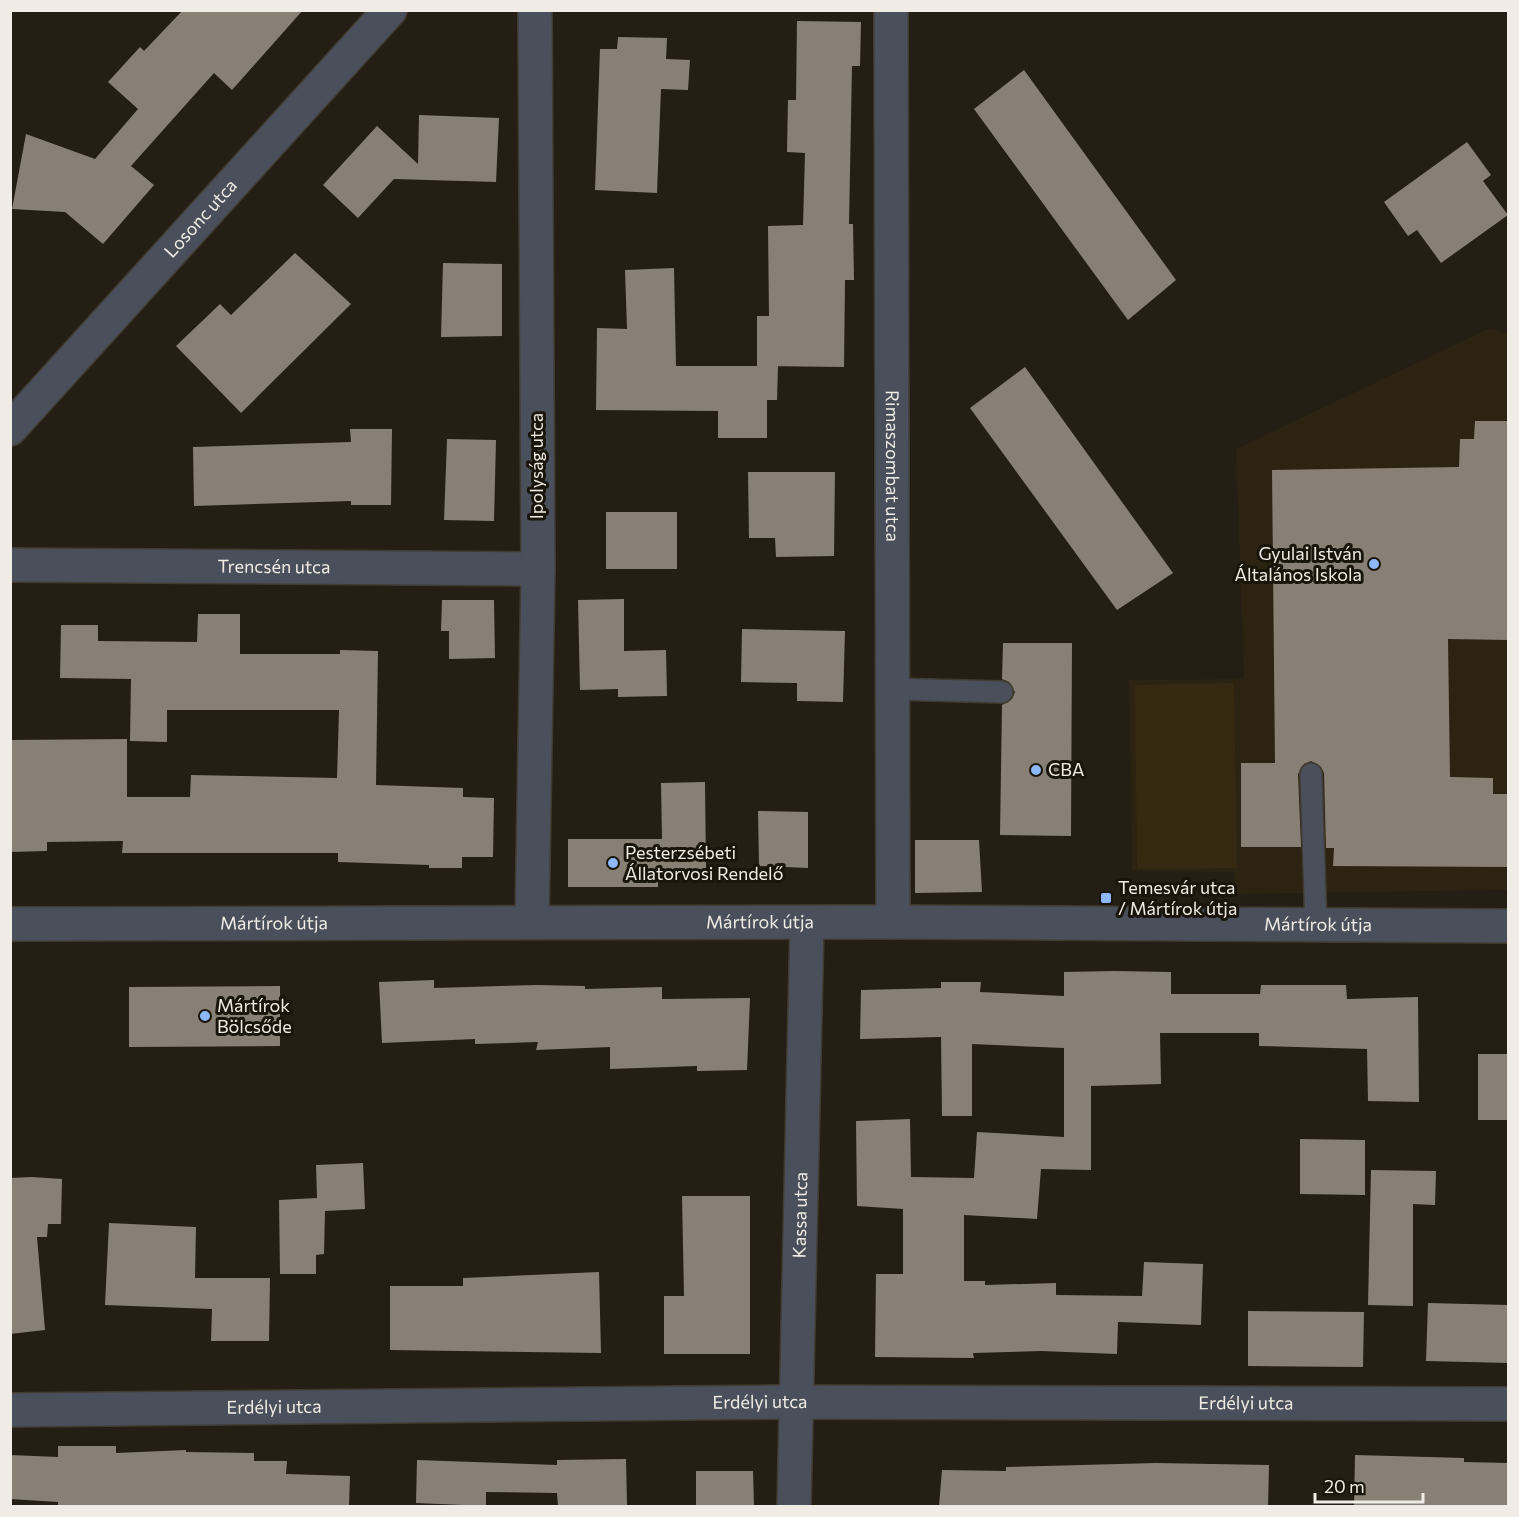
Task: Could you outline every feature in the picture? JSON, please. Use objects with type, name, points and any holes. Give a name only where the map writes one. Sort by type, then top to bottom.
[{"type":"street","name":"Losonc utca","points":[[10,429],[390,10]]},
{"type":"street","name":"Ipolyság utca","points":[[532,922],[538,569],[535,10]]},
{"type":"street","name":"Rimaszombat utca","points":[[891,10],[893,922]]},
{"type":"street","name":"Trencsén utca","points":[[10,565],[538,569]]},
{"type":"street","name":"Mártírok útja","points":[[10,924],[532,922],[807,924],[893,922],[1509,926]]},
{"type":"street","name":"Kassa utca","points":[[794,1506],[807,924]]},
{"type":"street","name":"Erdélyi utca","points":[[10,1410],[795,1402],[1509,1404]]},
{"type":"lane","points":[[892,689],[1002,692]]},
{"type":"lane","points":[[1311,774],[1316,926]]},
{"type":"shaded area","name":"Gyulai István Általános Iskola","points":[[1490,328],[1508,334],[1508,890],[1235,894],[1234,872],[1132,871],[1129,680],[1244,679],[1236,449]]},
{"type":"shaded area","points":[[1234,683],[1237,868],[1137,869],[1135,685]]},
{"type":"building","points":[[183,10],[303,10],[232,90],[214,73],[131,166],[154,185],[103,244],[65,212],[12,209],[26,134],[95,159],[138,109],[108,82],[140,47],[144,51]]},
{"type":"building","points":[[797,21],[861,22],[860,66],[852,66],[849,224],[853,224],[854,280],[845,280],[844,367],[757,366],[757,316],[769,316],[768,226],[803,225],[805,153],[787,152],[788,100],[796,100]]},
{"type":"building","points":[[618,37],[667,38],[666,59],[690,60],[688,90],[661,89],[657,193],[595,190],[600,49],[617,49]]},
{"type":"building","points":[[1024,70],[1176,280],[1128,320],[974,109]]},
{"type":"building","points":[[419,115],[499,118],[496,182],[394,179],[358,218],[323,185],[377,126],[418,164]]},
{"type":"building","points":[[1467,142],[1491,175],[1483,181],[1508,215],[1441,263],[1417,230],[1408,236],[1384,202]]},
{"type":"building","points":[[295,253],[351,304],[241,413],[176,346],[220,304],[231,315]]},
{"type":"building","points":[[443,263],[502,264],[502,336],[441,337]]},
{"type":"building","points":[[674,268],[676,366],[778,366],[777,400],[767,400],[767,438],[718,438],[718,411],[596,410],[597,328],[627,329],[625,270]]},
{"type":"building","points":[[1025,367],[1173,573],[1117,610],[970,408]]},
{"type":"building","points":[[1475,421],[1509,421],[1509,640],[1448,639],[1450,777],[1493,778],[1493,794],[1509,794],[1509,867],[1333,866],[1334,848],[1326,848],[1324,773],[1321,767],[1311,761],[1304,764],[1298,774],[1301,847],[1241,847],[1241,763],[1275,763],[1272,470],[1459,467],[1460,439],[1474,439]]},
{"type":"building","points":[[350,429],[392,429],[391,505],[351,505],[351,501],[194,506],[193,447],[351,442]]},
{"type":"building","points":[[447,439],[496,440],[494,521],[444,520]]},
{"type":"building","points":[[748,472],[835,472],[834,556],[776,557],[775,538],[749,538]]},
{"type":"building","points":[[606,512],[677,512],[677,569],[606,569]]},
{"type":"building","points":[[624,599],[624,651],[666,650],[667,696],[618,697],[618,689],[580,690],[578,600]]},
{"type":"building","points":[[442,600],[494,600],[495,658],[449,659],[449,631],[441,631]]},
{"type":"building","points":[[198,614],[240,614],[240,654],[340,654],[340,650],[378,651],[376,785],[463,788],[463,797],[494,798],[493,857],[462,857],[462,868],[429,868],[429,865],[338,862],[338,853],[122,853],[123,841],[47,842],[47,851],[10,852],[10,740],[127,739],[127,797],[190,797],[191,775],[337,778],[339,710],[167,710],[167,742],[130,741],[131,679],[60,678],[61,625],[98,625],[98,641],[197,642]]},
{"type":"building","points":[[742,629],[845,631],[843,702],[797,701],[797,683],[741,682]]},
{"type":"building","name":"CBA","points":[[1003,643],[1072,643],[1071,836],[1000,835],[1002,705],[1012,699],[1015,692],[1009,682],[1002,679]]},
{"type":"building","points":[[705,782],[706,869],[658,870],[658,887],[568,887],[568,839],[662,839],[661,783]]},
{"type":"building","points":[[758,811],[808,812],[808,868],[759,866]]},
{"type":"building","points":[[915,840],[979,840],[982,892],[915,893]]},
{"type":"building","points":[[1064,972],[1171,972],[1171,994],[1260,994],[1261,985],[1346,985],[1347,999],[1418,997],[1419,1102],[1368,1101],[1367,1049],[1259,1046],[1259,1033],[1160,1033],[1161,1084],[1091,1086],[1091,1170],[1041,1169],[1037,1219],[964,1215],[964,1281],[985,1281],[985,1285],[1056,1283],[1056,1295],[1142,1296],[1144,1262],[1203,1264],[1201,1325],[1118,1322],[1117,1354],[1041,1351],[973,1353],[974,1358],[875,1357],[876,1274],[903,1274],[903,1209],[857,1206],[856,1121],[910,1119],[911,1177],[974,1178],[977,1132],[1064,1137],[1064,1048],[972,1044],[972,1116],[942,1116],[941,1037],[860,1039],[861,990],[941,988],[941,982],[981,982],[980,992],[1064,996]]},
{"type":"building","points":[[434,980],[434,988],[536,985],[585,986],[585,989],[662,987],[662,999],[750,998],[747,1070],[697,1071],[697,1066],[610,1069],[610,1047],[536,1050],[538,1042],[475,1044],[475,1039],[382,1043],[379,982]]},
{"type":"building","name":"Mártírok Bölcsőde","points":[[280,986],[280,1046],[129,1047],[129,987]]},
{"type":"building","points":[[1478,1054],[1509,1054],[1509,1120],[1478,1120]]},
{"type":"building","points":[[1300,1139],[1365,1140],[1365,1195],[1300,1194]]},
{"type":"building","points":[[363,1163],[365,1209],[325,1211],[324,1254],[316,1255],[316,1274],[280,1274],[279,1200],[317,1198],[316,1165]]},
{"type":"building","points":[[1371,1170],[1436,1171],[1435,1205],[1413,1204],[1413,1306],[1368,1305]]},
{"type":"building","points":[[10,1178],[62,1179],[61,1224],[48,1224],[47,1237],[37,1237],[45,1330],[10,1334]]},
{"type":"building","points":[[682,1196],[750,1196],[750,1354],[664,1354],[664,1296],[684,1296]]},
{"type":"building","points":[[109,1223],[196,1227],[195,1278],[270,1278],[269,1341],[211,1341],[212,1309],[105,1305]]},
{"type":"building","points":[[599,1272],[601,1353],[390,1350],[390,1286],[463,1286],[463,1278]]},
{"type":"building","points":[[1428,1303],[1509,1305],[1509,1363],[1426,1361]]},
{"type":"building","points":[[1248,1311],[1364,1312],[1363,1367],[1248,1366]]},
{"type":"building","points":[[58,1446],[116,1446],[116,1453],[186,1450],[186,1452],[254,1453],[254,1461],[287,1461],[286,1474],[350,1476],[349,1506],[58,1506],[58,1502],[10,1499],[10,1455],[58,1457]]},
{"type":"building","points":[[1355,1455],[1464,1458],[1464,1462],[1509,1463],[1509,1506],[1354,1506]]},
{"type":"building","points":[[626,1459],[627,1506],[558,1506],[557,1493],[486,1492],[486,1506],[416,1503],[417,1460],[557,1465],[557,1460]]},
{"type":"building","points":[[1156,1463],[1269,1465],[1268,1506],[939,1506],[942,1470],[1006,1471],[1006,1467]]},
{"type":"building","points":[[696,1471],[753,1471],[754,1506],[696,1506]]},
{"type":"place","name":"Gyulai István Általános Iskola","points":[[1374,564]]},
{"type":"place","name":"CBA","points":[[1036,770]]},
{"type":"place","name":"Pesterzsébeti Állatorvosi Rendelő","points":[[613,863]]},
{"type":"place","name":"Temesvár utca / Mártírok útja","points":[[1106,898]]},
{"type":"place","name":"Mártírok Bölcsőde","points":[[205,1016]]}]
